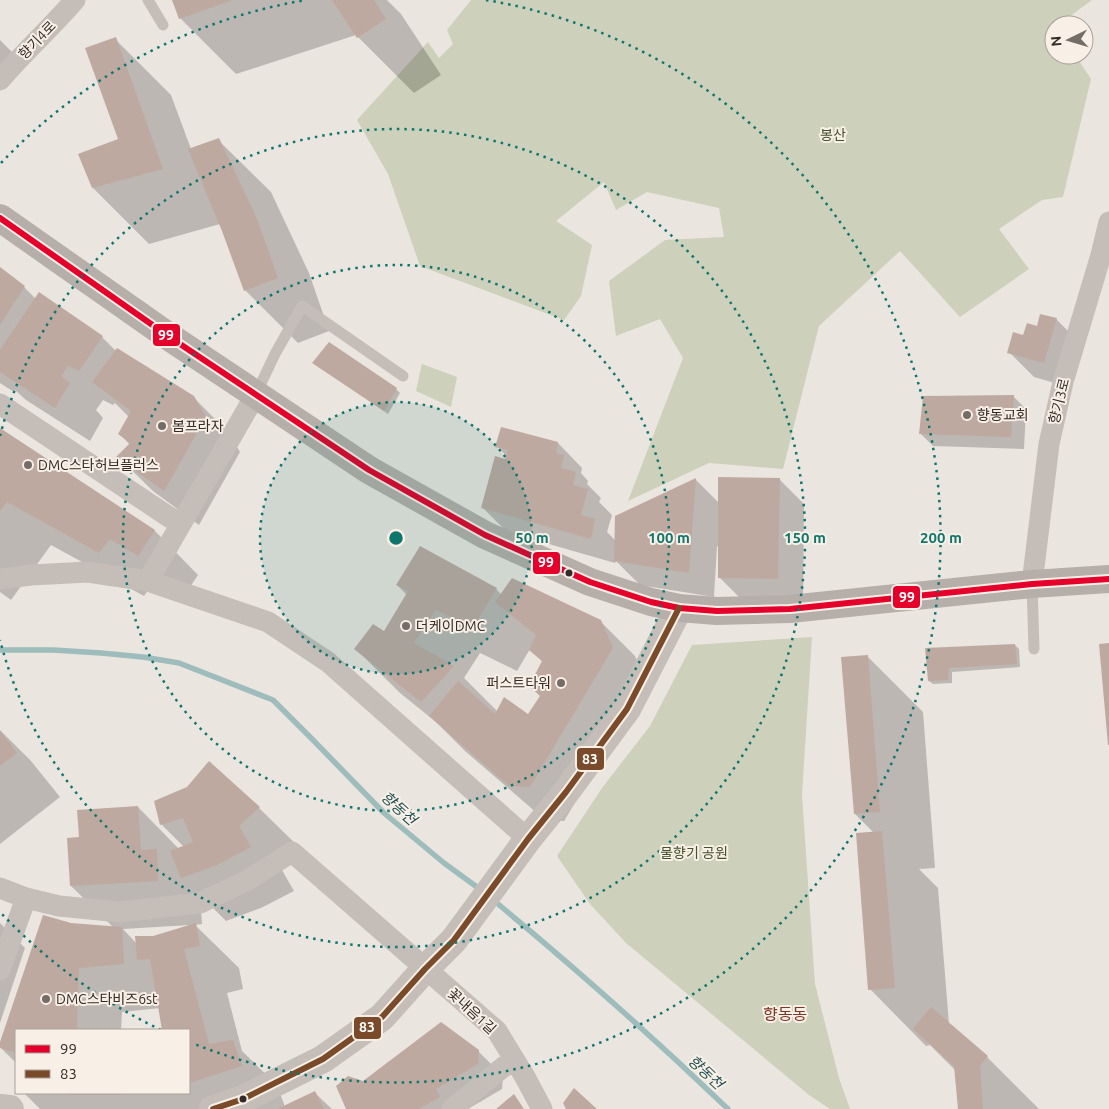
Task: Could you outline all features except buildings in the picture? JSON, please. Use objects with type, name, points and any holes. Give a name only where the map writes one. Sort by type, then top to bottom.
[{"type":"main road","points":[[0,218],[171,338],[369,470],[485,535],[590,582],[651,602],[679,608],[717,612],[790,609],[1032,584],[1109,579]]},
{"type":"street","name":"향기4로","points":[[0,80],[75,0]]},
{"type":"street","name":"향기3로","points":[[1032,584],[1049,444],[1063,382],[1109,222]]},
{"type":"street","points":[[148,580],[256,394]]},
{"type":"street","points":[[0,404],[169,517],[181,523]]},
{"type":"street","points":[[0,579],[31,575],[88,572],[148,580],[268,622],[328,662],[520,849]]},
{"type":"street","points":[[212,1109],[242,1099],[323,1060],[382,1017],[454,940],[520,849],[566,792],[627,709],[679,608]]},
{"type":"street","name":"꽃내음1길","points":[[26,898],[59,906],[120,912],[200,903],[248,880],[292,852],[497,1031],[542,1109]]},
{"type":"street","points":[[0,888],[26,898],[0,970]]},
{"type":"street","points":[[452,1109],[513,1058]]},
{"type":"street","points":[[0,1108],[10,1109]]},
{"type":"lane","points":[[148,0],[164,25]]},
{"type":"lane","points":[[256,394],[275,354],[302,306],[403,376]]},
{"type":"lane","points":[[1032,584],[1034,649]]},
{"type":"green space","name":"봉산","points":[[471,0],[1092,0],[1072,15],[1044,15],[1044,65],[1082,65],[1091,79],[1063,197],[1042,200],[999,229],[1029,269],[960,317],[900,251],[819,326],[783,469],[709,463],[628,501],[683,358],[660,319],[616,336],[609,281],[665,240],[724,237],[719,208],[647,192],[616,210],[604,182],[556,221],[592,245],[581,296],[564,320],[420,266],[388,174],[357,120],[428,42],[439,58],[453,44],[447,30]]},
{"type":"green space","points":[[422,364],[457,377],[451,407],[416,391]]},
{"type":"green space","name":"물향기 공원","points":[[812,637],[802,795],[815,984],[839,1078],[850,1109],[830,1109],[809,1095],[626,943],[590,904],[557,856],[602,788],[650,726],[692,645]]},
{"type":"waterway","name":"향동천","points":[[0,650],[53,650],[101,653],[179,663],[273,700],[384,813],[444,863],[481,890]]},
{"type":"waterway","name":"향동천","points":[[492,899],[612,1002],[728,1109]]},
{"type":"transit line","name":"99","points":[[0,218],[171,338],[369,470],[485,535],[590,582],[651,602],[679,608],[717,611],[790,609],[1032,584],[1109,579]]},
{"type":"transit line","name":"83","points":[[213,1109],[243,1099],[323,1059],[382,1017],[454,940],[627,709],[679,608]]},
{"type":"place","name":"향동교회","points":[[967,415]]},
{"type":"place","name":"봄프라자","points":[[162,426]]},
{"type":"place","name":"DMC스타허브플러스","points":[[28,465]]},
{"type":"place","name":"더케이DMC","points":[[406,626]]},
{"type":"place","name":"퍼스트타워","points":[[561,683]]},
{"type":"place","name":"DMC스타비즈6st","points":[[46,999]]},
{"type":"district","name":"향동동","points":[[785,1014]]}]
